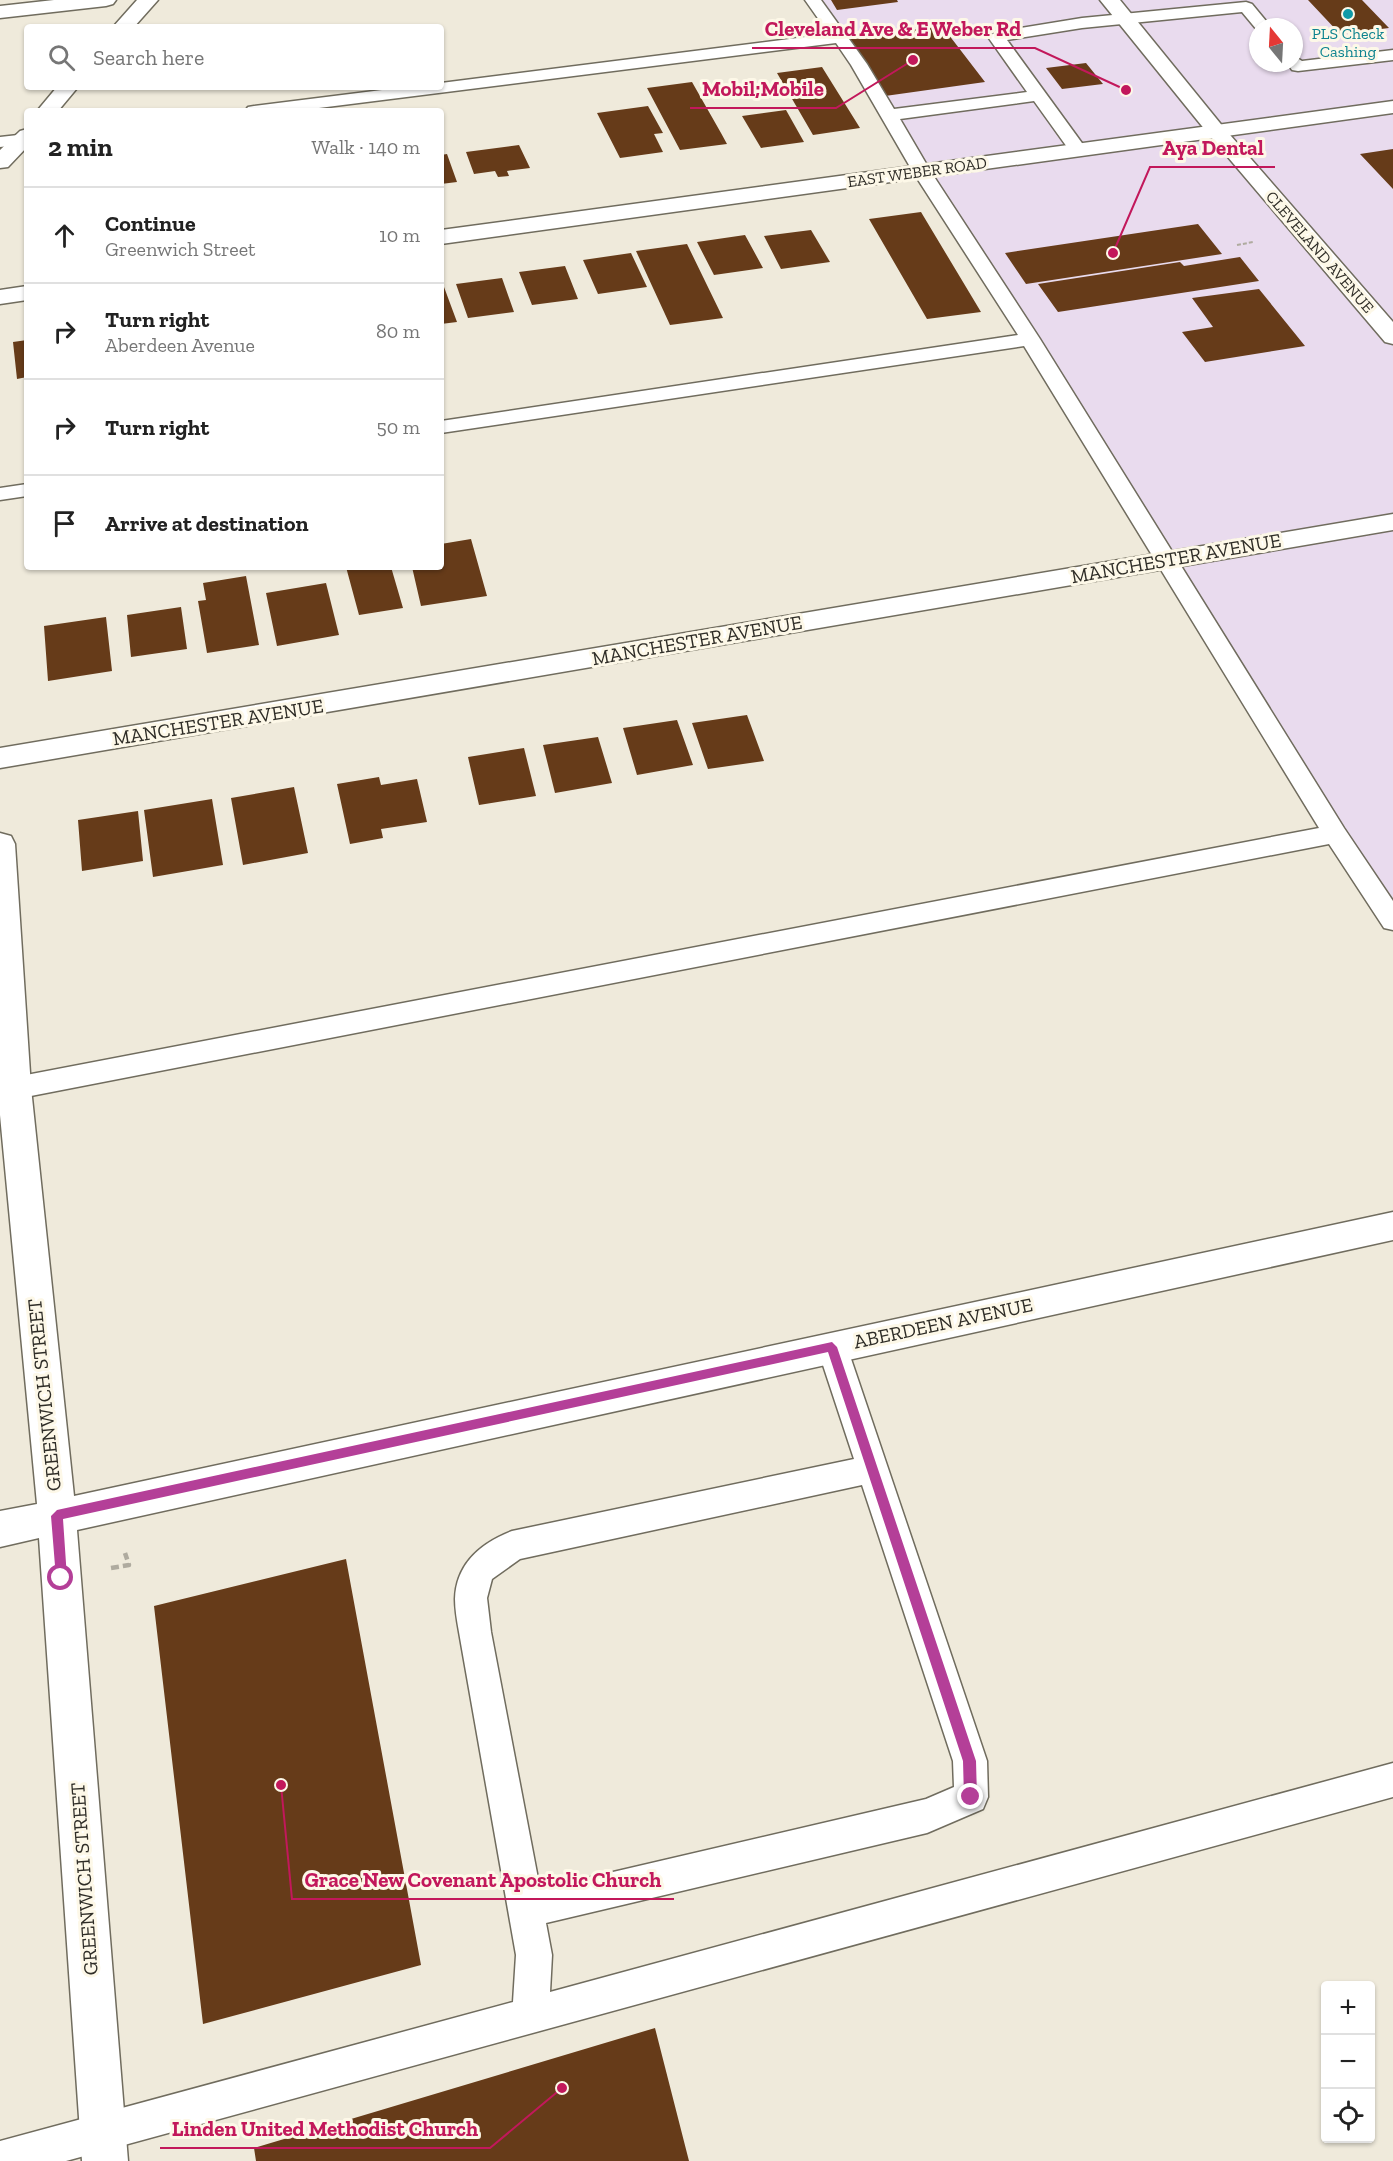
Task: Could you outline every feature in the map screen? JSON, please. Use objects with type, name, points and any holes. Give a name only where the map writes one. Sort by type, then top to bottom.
[{"type":"street","points":[[0,12],[106,0]]},
{"type":"street","points":[[126,24],[148,0]]},
{"type":"street","name":"CLEVELAND AVENUE","points":[[1110,0],[1217,132],[1393,337]]},
{"type":"street","points":[[50,108],[65,90]]},
{"type":"street","name":"EAST WEBER ROAD","points":[[444,237],[1393,107]]},
{"type":"street","points":[[0,162],[24,140]]},
{"type":"street","points":[[0,297],[24,293]]},
{"type":"street","name":"MANCHESTER AVENUE","points":[[0,758],[1393,522]]},
{"type":"street","name":"GREENWICH STREET","points":[[0,844],[7,1089],[57,1516],[104,2146]]},
{"type":"street","name":"ABERDEEN AVENUE","points":[[0,1529],[1393,1226]]},
{"type":"lane","points":[[813,0],[859,64],[922,172],[1030,339],[1335,834],[1393,921]]},
{"type":"lane","points":[[1078,150],[996,37],[1125,20],[1246,8],[1255,18]]},
{"type":"lane","points":[[444,87],[839,38]]},
{"type":"lane","points":[[1303,65],[1393,55]]},
{"type":"lane","points":[[278,108],[422,90]]},
{"type":"lane","points":[[888,115],[1039,95]]},
{"type":"lane","points":[[0,142],[24,138]]},
{"type":"lane","points":[[444,428],[1030,339]]},
{"type":"lane","points":[[0,494],[24,490]]},
{"type":"lane","points":[[7,1089],[1335,834]]},
{"type":"lane","points":[[526,1910],[927,1816],[971,1797],[970,1761],[832,1347]]},
{"type":"lane","points":[[531,2014],[534,1955],[475,1632],[471,1598],[478,1570],[512,1546],[872,1469]]},
{"type":"lane","points":[[0,2160],[104,2146],[531,2014],[1393,1780]]},
{"type":"path","points":[[1238,245],[1253,242]]},
{"type":"path","points":[[123,1547],[129,1565]]},
{"type":"shaded area","points":[[808,0],[1393,0],[1393,920]]},
{"type":"building","points":[[831,0],[897,0],[898,2],[837,10]]},
{"type":"building","name":"PLS Check Cashing","points":[[1308,0],[1362,0],[1389,28],[1340,34]]},
{"type":"building","points":[[942,26],[985,82],[885,96],[839,38]]},
{"type":"building","points":[[1086,63],[1103,84],[1062,89],[1046,68]]},
{"type":"building","points":[[822,67],[860,128],[813,135],[777,73]]},
{"type":"building","points":[[692,82],[727,144],[680,150],[647,88]]},
{"type":"building","points":[[648,106],[663,133],[654,134],[663,152],[620,158],[597,113]]},
{"type":"building","points":[[786,110],[804,142],[761,148],[742,116]]},
{"type":"building","points":[[519,145],[530,168],[507,171],[509,176],[498,177],[495,171],[474,174],[466,152]]},
{"type":"building","points":[[1393,149],[1393,189],[1360,154]]},
{"type":"building","points":[[444,154],[447,154],[457,182],[444,184]]},
{"type":"building","points":[[921,212],[981,312],[927,319],[869,219]]},
{"type":"building","points":[[1198,224],[1222,254],[1026,284],[1005,253]]},
{"type":"building","points":[[811,230],[830,262],[781,269],[764,236]]},
{"type":"building","points":[[745,235],[763,268],[714,275],[697,242]]},
{"type":"building","points":[[687,244],[723,318],[670,325],[636,251]]},
{"type":"building","points":[[631,253],[647,287],[598,294],[583,260]]},
{"type":"building","points":[[1240,257],[1259,281],[1058,312],[1038,284],[1180,262],[1184,266]]},
{"type":"building","points":[[565,266],[578,299],[532,305],[519,272]]},
{"type":"building","points":[[502,278],[514,312],[468,318],[456,284]]},
{"type":"building","points":[[444,287],[457,322],[444,324]]},
{"type":"building","points":[[1259,289],[1305,346],[1205,362],[1182,332],[1213,327],[1192,298]]},
{"type":"building","points":[[24,340],[24,378],[17,379],[13,342]]},
{"type":"building","points":[[471,539],[487,596],[421,606],[413,570],[444,570],[444,544]]},
{"type":"building","points":[[347,570],[392,570],[403,608],[359,615]]},
{"type":"building","points":[[246,576],[259,645],[207,653],[198,601],[206,600],[203,583]]},
{"type":"building","points":[[326,583],[339,635],[277,646],[266,593]]},
{"type":"building","points":[[181,607],[187,649],[131,657],[127,615]]},
{"type":"building","points":[[106,617],[112,671],[48,681],[44,626]]},
{"type":"building","points":[[747,715],[764,761],[708,769],[692,723]]},
{"type":"building","points":[[677,720],[693,765],[637,775],[623,728]]},
{"type":"building","points":[[598,737],[612,783],[555,793],[543,745]]},
{"type":"building","points":[[524,748],[536,796],[479,805],[468,757]]},
{"type":"building","points":[[379,777],[381,785],[417,779],[427,822],[381,829],[383,838],[350,844],[337,784]]},
{"type":"building","points":[[294,787],[308,853],[243,865],[231,798]]},
{"type":"building","points":[[212,799],[223,865],[153,877],[144,810]]},
{"type":"building","points":[[138,811],[143,861],[82,871],[78,820]]},
{"type":"building","points":[[346,1559],[421,1965],[203,2024],[154,1606]]},
{"type":"building","points":[[655,2028],[689,2161],[256,2161],[254,2148]]},
{"type":"place","name":"PLS Check Cashing","points":[[1348,14]]},
{"type":"place","name":"Mobil;Mobile","points":[[913,60]]},
{"type":"place","name":"Cleveland Ave & E Weber Rd","points":[[1126,90]]},
{"type":"place","name":"Aya Dental","points":[[1113,253]]},
{"type":"place","name":"Grace New Covenant Apostolic Church","points":[[281,1785]]},
{"type":"place","name":"Linden United Methodist Church","points":[[562,2088]]},
{"type":"route","points":[[61,1578],[57,1516],[832,1347],[970,1761],[971,1797]]}]
